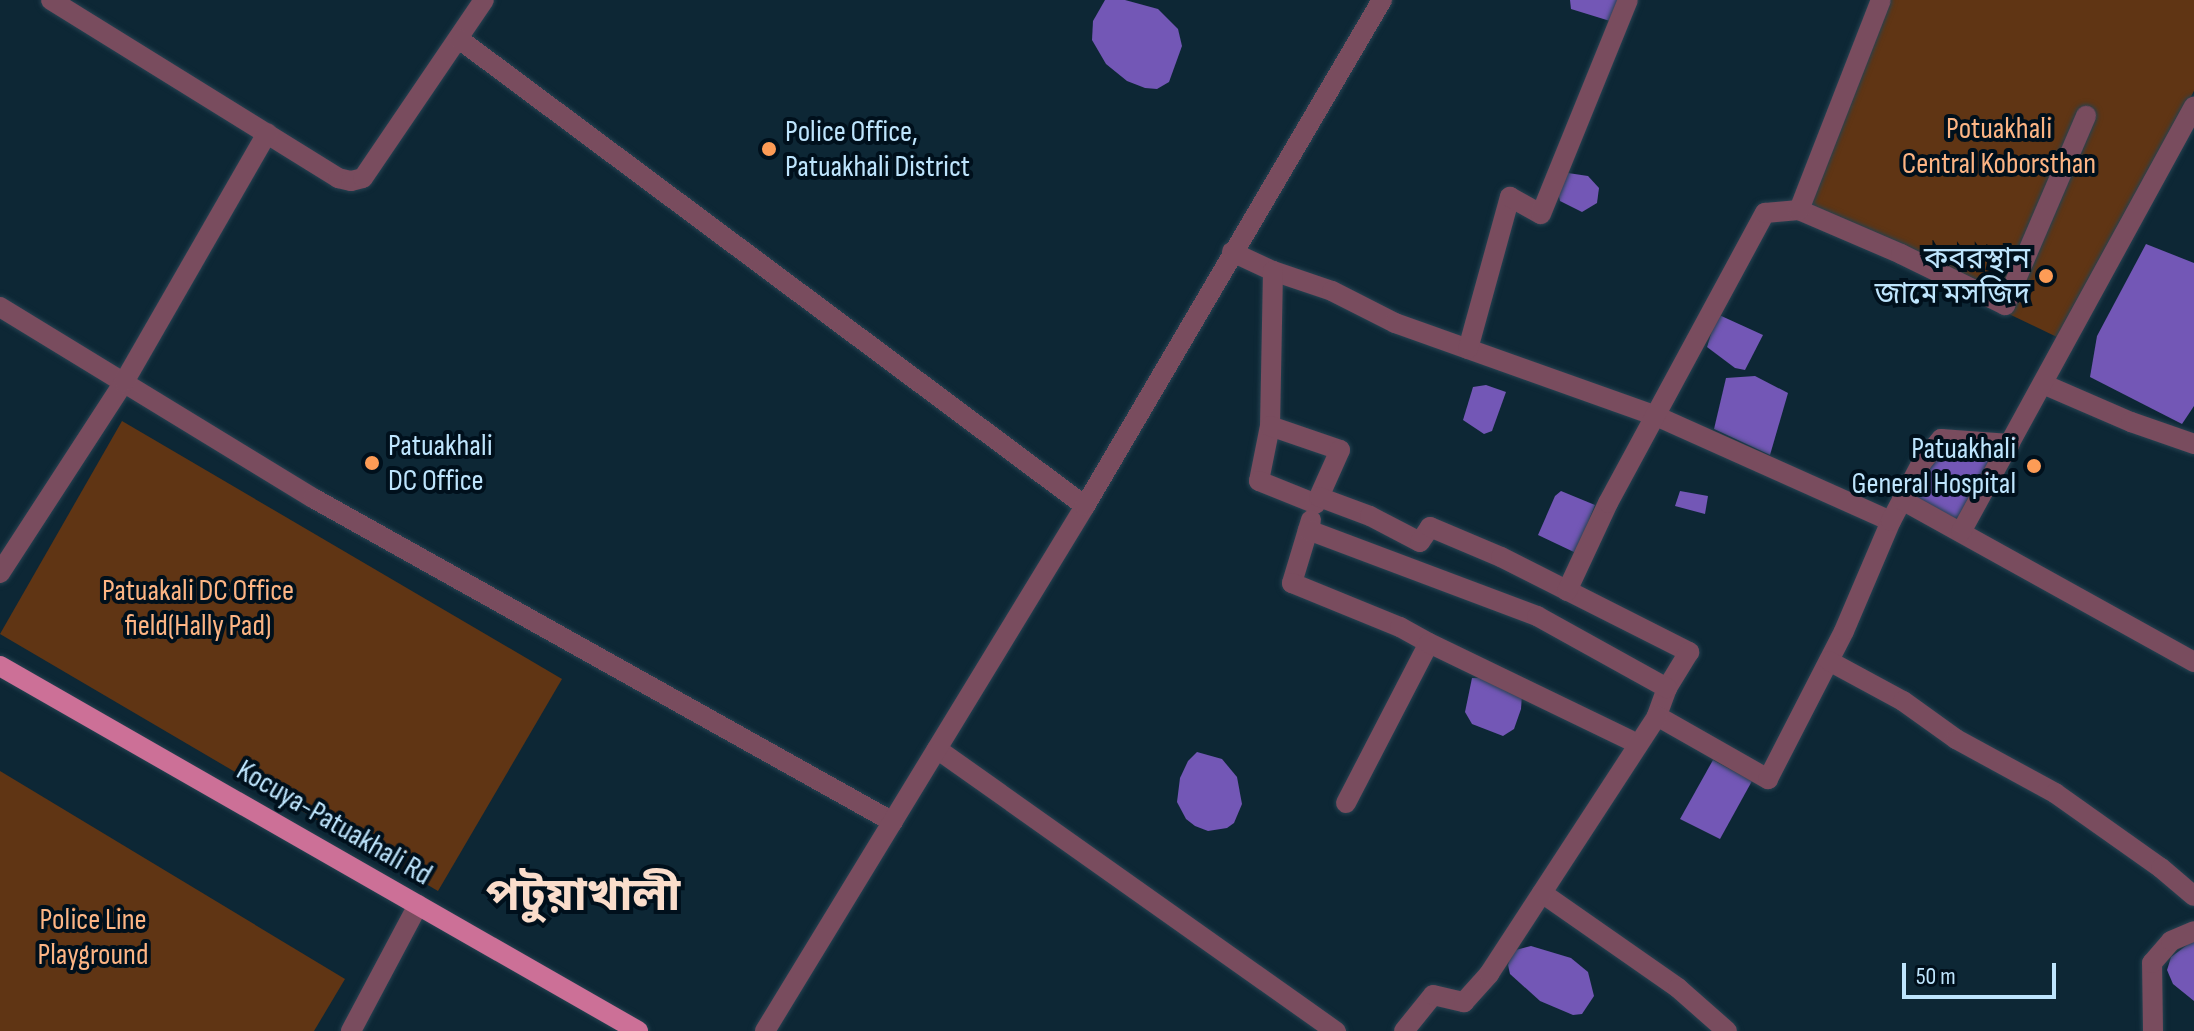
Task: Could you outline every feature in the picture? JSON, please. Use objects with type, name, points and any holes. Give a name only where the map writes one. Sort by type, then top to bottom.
[{"type":"main road","name":"Kocuya-Patuakhali Rd","points":[[0,666],[638,1031]]},
{"type":"street","points":[[51,0],[338,178],[359,181],[484,0]]},
{"type":"street","points":[[765,1031],[1085,506],[1382,0]]},
{"type":"street","points":[[1468,349],[1510,197],[1541,214],[1628,0]]},
{"type":"street","points":[[1799,210],[1881,0]]},
{"type":"street","points":[[459,39],[1085,506]]},
{"type":"street","points":[[1961,532],[2194,107]]},
{"type":"street","points":[[1567,591],[1608,503],[1765,213],[1799,210],[2005,305],[2086,116]]},
{"type":"street","points":[[0,573],[124,382],[267,133]]},
{"type":"street","points":[[1232,252],[1273,271],[1317,285],[1395,323],[1656,416],[1891,521]]},
{"type":"street","points":[[1273,271],[1270,426],[1259,481],[1370,516],[1420,542],[1430,527],[1501,557],[1689,652],[1667,688],[1657,716],[1542,893],[1469,997],[1464,1002],[1433,995],[1404,1031]]},
{"type":"street","points":[[0,307],[313,498],[893,822]]},
{"type":"street","points":[[2043,384],[2117,417],[2194,444]]},
{"type":"street","points":[[1270,426],[1340,450],[1318,501],[1292,583],[1400,627],[1630,740]]},
{"type":"street","points":[[1657,716],[1768,779],[1829,661],[1891,521],[1922,462],[1941,439],[2010,444]]},
{"type":"street","points":[[1902,500],[2194,662]]},
{"type":"street","points":[[1308,530],[1537,616],[1667,688]]},
{"type":"street","points":[[1346,803],[1429,643]]},
{"type":"street","points":[[1829,661],[1903,701],[1956,739],[2055,793],[2194,896]]},
{"type":"street","points":[[937,749],[1336,1031]]},
{"type":"street","points":[[1542,893],[1678,988],[1727,1031]]},
{"type":"street","points":[[351,1031],[418,905]]},
{"type":"street","points":[[2153,1031],[2152,963],[2171,941],[2194,931]]},
{"type":"green space","name":"Potuakhali Central Koborsthan","points":[[1890,0],[2194,0],[2194,91],[2061,339],[1800,214]]},
{"type":"green space","name":"Patuakali DC Office field(Hally Pad)","points":[[122,421],[562,679],[438,891],[0,634]]},
{"type":"green space","name":"Police Line Playground","points":[[0,771],[345,979],[314,1031],[0,1031]]},
{"type":"shaded area","points":[[1105,0],[1125,0],[1158,9],[1178,29],[1182,46],[1169,82],[1157,89],[1145,88],[1127,81],[1106,64],[1092,40],[1093,21]]},
{"type":"shaded area","points":[[1570,0],[1623,0],[1610,21],[1571,9]]},
{"type":"shaded area","points":[[1568,173],[1588,176],[1599,188],[1597,203],[1582,212],[1560,201],[1556,183]]},
{"type":"shaded area","points":[[2146,244],[2194,263],[2194,406],[2182,424],[2090,377],[2097,336]]},
{"type":"shaded area","points":[[1717,314],[1763,335],[1745,370],[1735,368],[1707,347]]},
{"type":"shaded area","points":[[1755,376],[1788,393],[1770,455],[1714,429],[1726,378]]},
{"type":"shaded area","points":[[1486,385],[1506,392],[1492,431],[1484,434],[1463,420],[1473,387]]},
{"type":"shaded area","points":[[1947,444],[1973,447],[1988,454],[1990,465],[1960,521],[1914,499],[1926,465]]},
{"type":"shaded area","points":[[1561,491],[1595,505],[1576,553],[1538,535],[1555,496]]},
{"type":"shaded area","points":[[1680,491],[1708,496],[1705,514],[1675,506]]},
{"type":"shaded area","points":[[1472,678],[1489,678],[1522,695],[1514,729],[1503,736],[1472,724],[1465,712]]},
{"type":"shaded area","points":[[1197,752],[1222,759],[1237,777],[1242,804],[1234,823],[1227,828],[1208,831],[1195,826],[1186,819],[1177,802],[1180,778],[1188,761]]},
{"type":"shaded area","points":[[1713,760],[1752,781],[1720,839],[1680,819]]},
{"type":"shaded area","points":[[2194,942],[2194,1001],[2173,984],[2167,970],[2171,957]]},
{"type":"shaded area","points":[[1531,946],[1571,958],[1588,972],[1594,996],[1582,1014],[1573,1015],[1540,1001],[1510,974],[1508,965],[1512,951]]},
{"type":"place","name":"Police Office, Patuakhali District","points":[[769,149]]},
{"type":"place","name":"কবরস্থান জামে মসজিদ","points":[[2046,276]]},
{"type":"place","name":"Patuakhali DC Office","points":[[372,463]]},
{"type":"place","name":"Patuakhali General Hospital","points":[[2034,466]]},
{"type":"district","name":"পটুয়াখালী","points":[[583,897]]}]
